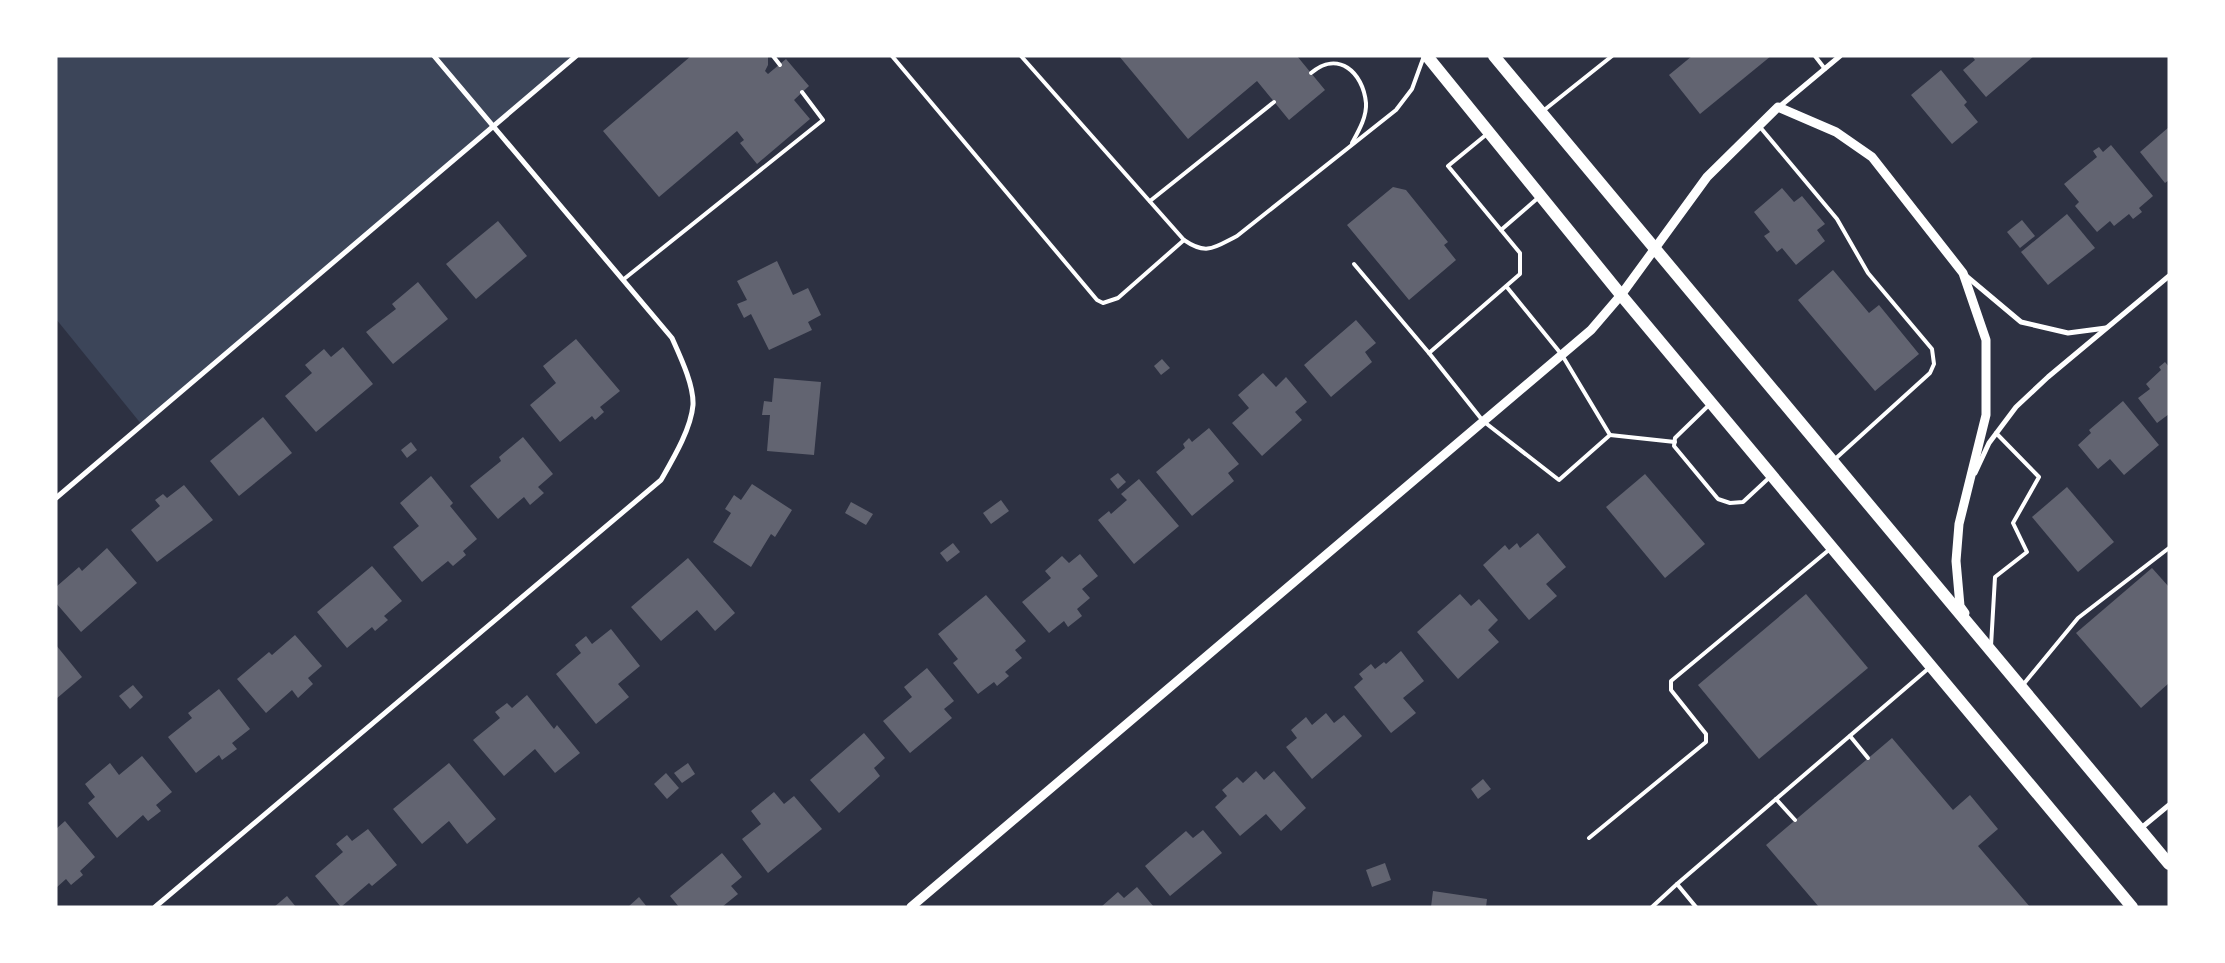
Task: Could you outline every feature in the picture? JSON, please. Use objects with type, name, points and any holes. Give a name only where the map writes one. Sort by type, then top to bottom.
[{"type":"main road","points":[[1426,56],[1620,295],[2132,907]]},
{"type":"main road","points":[[1494,56],[2169,864]]},
{"type":"street","points":[[155,907],[661,480],[680,447],[693,405],[685,368],[672,338],[434,56]]},
{"type":"street","points":[[56,498],[576,56]]},
{"type":"street","points":[[911,907],[1591,330],[1620,295],[1707,177],[1778,107],[1840,56]]},
{"type":"street","points":[[1778,107],[1836,132],[1872,157],[1963,273],[2020,322],[2068,332],[2106,328]]},
{"type":"street","points":[[1963,273],[1986,340],[1986,416],[1959,524],[1956,561],[1960,606],[1990,650]]},
{"type":"street","points":[[1970,484],[1989,443],[2016,407],[2169,276]]},
{"type":"street","points":[[2140,829],[2169,805]]},
{"type":"lane","points":[[773,56],[780,65]]},
{"type":"lane","points":[[892,56],[1097,300],[1103,303],[1118,298],[1184,240]]},
{"type":"lane","points":[[1021,56],[1184,240],[1196,248],[1211,249],[1237,236],[1396,110],[1412,89],[1426,56]]},
{"type":"lane","points":[[1542,113],[1612,56]]},
{"type":"lane","points":[[1815,56],[1825,69]]},
{"type":"lane","points":[[1311,73],[1320,65],[1329,63],[1341,64],[1352,71],[1361,84],[1366,104],[1360,128],[1351,146]]},
{"type":"lane","points":[[624,279],[823,120],[802,92]]},
{"type":"lane","points":[[1150,201],[1274,102]]},
{"type":"lane","points":[[1759,126],[1837,219],[1868,273],[1932,349],[1934,355],[1930,373],[1833,461]]},
{"type":"lane","points":[[1429,353],[1520,274],[1520,253],[1448,166],[1489,133]]},
{"type":"lane","points":[[1501,230],[1540,196]]},
{"type":"lane","points":[[1354,264],[1429,353],[1483,422],[1559,480],[1610,435],[1675,442]]},
{"type":"lane","points":[[1506,286],[1562,355],[1610,435]]},
{"type":"lane","points":[[1711,404],[1675,438],[1674,446],[1718,499],[1730,502],[1743,502],[1771,476]]},
{"type":"lane","points":[[1990,650],[1995,577],[2027,552],[2013,523],[2039,477],[1996,433]]},
{"type":"lane","points":[[1589,838],[1706,742],[1706,734],[1671,690],[1671,681],[1832,548]]},
{"type":"lane","points":[[2021,687],[2078,618],[2169,548]]},
{"type":"lane","points":[[1652,907],[1931,666]]},
{"type":"lane","points":[[1850,736],[1868,758]]},
{"type":"lane","points":[[1776,799],[1795,820]]},
{"type":"lane","points":[[1677,884],[1696,907]]},
{"type":"shaded area","points":[[56,56],[576,56],[142,425],[56,319]]},
{"type":"building","points":[[691,56],[768,56],[768,65],[765,71],[768,74],[786,59],[809,86],[794,100],[810,119],[757,164],[740,143],[744,140],[737,131],[659,197],[603,131]]},
{"type":"building","points":[[1119,56],[1297,56],[1325,90],[1289,120],[1257,81],[1188,139]]},
{"type":"building","points":[[1692,56],[1771,56],[1700,114],[1669,75]]},
{"type":"building","points":[[1972,56],[2034,56],[1986,97],[1963,70],[1975,60]]},
{"type":"building","points":[[1941,70],[1967,102],[1964,105],[1978,122],[1952,144],[1911,95]]},
{"type":"building","points":[[2169,127],[2169,180],[2165,183],[2140,152]]},
{"type":"building","points":[[2111,145],[2153,196],[2139,208],[2142,212],[2133,219],[2129,214],[2114,226],[2110,221],[2097,232],[2075,206],[2079,202],[2064,184],[2097,157],[2093,151],[2099,147],[2103,152]]},
{"type":"building","points":[[1393,187],[1406,190],[1448,242],[1444,245],[1456,260],[1409,300],[1347,225]]},
{"type":"building","points":[[1782,188],[1794,202],[1802,196],[1825,224],[1817,230],[1825,241],[1796,265],[1782,248],[1777,252],[1764,236],[1770,232],[1754,212]]},
{"type":"building","points":[[2067,214],[2095,248],[2048,285],[2021,252]]},
{"type":"building","points":[[2022,220],[2035,236],[2020,248],[2007,232]]},
{"type":"building","points":[[498,221],[527,256],[476,299],[446,264]]},
{"type":"building","points":[[777,261],[793,295],[808,288],[821,315],[808,322],[812,330],[769,350],[751,314],[744,318],[737,304],[747,300],[737,281]]},
{"type":"building","points":[[1833,270],[1869,313],[1879,305],[1919,354],[1875,391],[1798,300]]},
{"type":"building","points":[[418,282],[448,319],[393,364],[366,332],[396,309],[392,304]]},
{"type":"building","points":[[1356,320],[1376,343],[1365,352],[1372,362],[1331,397],[1304,365]]},
{"type":"building","points":[[576,339],[620,391],[600,407],[604,412],[595,420],[592,416],[560,442],[530,405],[556,383],[543,366]]},
{"type":"building","points":[[343,347],[373,384],[316,432],[285,396],[312,373],[305,365],[324,349],[331,357]]},
{"type":"building","points":[[1162,359],[1170,368],[1161,375],[1154,366]]},
{"type":"building","points":[[2165,362],[2169,367],[2169,414],[2157,423],[2138,398],[2150,389],[2146,384],[2161,370],[2159,367]]},
{"type":"building","points":[[1263,373],[1276,387],[1286,377],[1307,402],[1295,412],[1302,420],[1262,456],[1232,423],[1249,408],[1238,395]]},
{"type":"building","points":[[774,378],[821,382],[814,455],[767,451],[770,415],[762,415],[764,401],[772,402]]},
{"type":"building","points":[[2123,401],[2159,445],[2124,475],[2110,459],[2098,469],[2078,445],[2091,433],[2089,430]]},
{"type":"building","points":[[263,417],[292,453],[239,496],[210,461]]},
{"type":"building","points":[[1209,428],[1239,464],[1228,473],[1234,481],[1192,516],[1156,472],[1185,448],[1183,444],[1189,438],[1192,442]]},
{"type":"building","points":[[523,437],[553,474],[538,487],[544,493],[530,505],[524,497],[498,519],[470,486],[501,461],[499,457]]},
{"type":"building","points":[[411,442],[417,450],[407,458],[401,450]]},
{"type":"building","points":[[1118,473],[1126,482],[1118,489],[1110,479]]},
{"type":"building","points":[[1645,474],[1705,544],[1665,578],[1606,507]]},
{"type":"building","points":[[431,476],[453,503],[450,506],[477,539],[463,551],[466,555],[453,566],[448,561],[422,582],[393,547],[419,526],[400,503]]},
{"type":"building","points":[[1139,479],[1179,526],[1134,564],[1098,520],[1109,511],[1111,514],[1127,500],[1121,494]]},
{"type":"building","points":[[752,484],[792,510],[775,537],[771,534],[751,567],[713,542],[731,513],[725,509],[734,495],[741,500]]},
{"type":"building","points":[[184,485],[213,520],[157,562],[131,530],[160,506],[155,500],[163,494],[167,498]]},
{"type":"building","points":[[2067,487],[2114,542],[2078,572],[2032,517]]},
{"type":"building","points":[[1001,500],[1009,511],[991,524],[983,513]]},
{"type":"building","points":[[851,502],[873,514],[866,525],[845,513]]},
{"type":"building","points":[[1538,533],[1566,567],[1546,584],[1557,596],[1529,620],[1483,565],[1505,545],[1509,550],[1517,543],[1520,548]]},
{"type":"building","points":[[953,543],[960,552],[947,562],[940,553]]},
{"type":"building","points":[[107,548],[137,583],[81,632],[56,603],[56,587],[79,567],[82,571]]},
{"type":"building","points":[[1080,554],[1098,576],[1082,589],[1090,598],[1077,609],[1082,616],[1068,627],[1064,621],[1049,633],[1022,602],[1051,578],[1045,571],[1062,556],[1069,563]]},
{"type":"building","points":[[688,558],[735,613],[715,631],[697,610],[661,641],[631,607]]},
{"type":"building","points":[[372,566],[402,601],[384,616],[388,620],[375,631],[372,627],[347,648],[317,612]]},
{"type":"building","points":[[2152,568],[2169,587],[2169,683],[2141,708],[2076,633]]},
{"type":"building","points":[[1460,594],[1471,606],[1479,599],[1498,620],[1488,630],[1499,642],[1458,679],[1417,632]]},
{"type":"building","points":[[1806,594],[1868,668],[1759,759],[1698,685]]},
{"type":"building","points":[[986,595],[1026,641],[1015,650],[1022,658],[1005,672],[1009,676],[997,686],[994,682],[978,694],[953,663],[958,659],[938,634]]},
{"type":"building","points":[[611,629],[640,666],[618,684],[629,697],[596,724],[556,674],[581,653],[575,645],[586,636],[592,644]]},
{"type":"building","points":[[295,635],[322,666],[308,678],[313,684],[298,698],[292,690],[266,713],[237,679],[269,652],[272,655]]},
{"type":"building","points":[[56,645],[82,677],[56,699]]},
{"type":"building","points":[[1401,651],[1424,681],[1403,698],[1416,713],[1391,733],[1354,687],[1363,679],[1359,674],[1371,664],[1375,669],[1384,662],[1386,664]]},
{"type":"building","points":[[927,668],[954,701],[944,709],[952,718],[910,753],[883,721],[912,697],[904,687]]},
{"type":"building","points":[[133,685],[143,697],[130,709],[119,696]]},
{"type":"building","points":[[219,689],[250,729],[232,743],[237,749],[222,760],[219,755],[196,773],[168,737],[192,718],[188,713]]},
{"type":"building","points":[[527,695],[554,729],[557,725],[580,753],[555,773],[535,749],[504,776],[473,740],[500,718],[495,712],[507,703],[512,708]]},
{"type":"building","points":[[1326,713],[1334,723],[1344,715],[1362,736],[1312,779],[1286,747],[1297,738],[1291,730],[1306,717],[1312,725]]},
{"type":"building","points":[[864,733],[885,758],[874,768],[880,776],[839,813],[810,780]]},
{"type":"building","points":[[1892,738],[1953,810],[1970,795],[1998,829],[1978,846],[2030,907],[1819,907],[1766,845]]},
{"type":"building","points":[[142,756],[172,792],[156,805],[161,811],[148,821],[143,815],[117,838],[88,803],[95,797],[85,784],[110,763],[119,775]]},
{"type":"building","points":[[449,763],[496,819],[467,844],[449,821],[422,844],[393,809]]},
{"type":"building","points":[[688,763],[695,774],[682,783],[674,773]]},
{"type":"building","points":[[1256,771],[1264,780],[1274,771],[1306,808],[1281,831],[1266,814],[1240,836],[1215,807],[1227,796],[1222,790],[1237,777],[1243,783]]},
{"type":"building","points":[[666,773],[679,788],[667,799],[654,784]]},
{"type":"building","points":[[1483,779],[1491,789],[1478,799],[1471,789]]},
{"type":"building","points":[[774,792],[784,804],[794,796],[822,829],[768,873],[742,839],[761,824],[751,811]]},
{"type":"building","points":[[65,821],[95,857],[80,871],[83,875],[71,885],[66,879],[56,888],[56,829]]},
{"type":"building","points":[[368,829],[397,865],[372,886],[369,883],[341,907],[315,876],[343,852],[336,844],[347,835],[352,841]]},
{"type":"building","points":[[1203,830],[1222,853],[1170,896],[1145,866],[1186,831],[1193,838]]},
{"type":"building","points":[[722,853],[742,877],[731,886],[738,894],[722,907],[679,907],[670,896]]},
{"type":"building","points":[[1385,863],[1391,880],[1372,887],[1366,870]]},
{"type":"building","points":[[1137,887],[1154,907],[1101,907],[1118,892],[1124,898]]},
{"type":"building","points":[[1433,891],[1487,899],[1486,907],[1431,907]]},
{"type":"building","points":[[287,896],[296,907],[274,907]]},
{"type":"building","points":[[639,897],[647,907],[628,907]]}]
